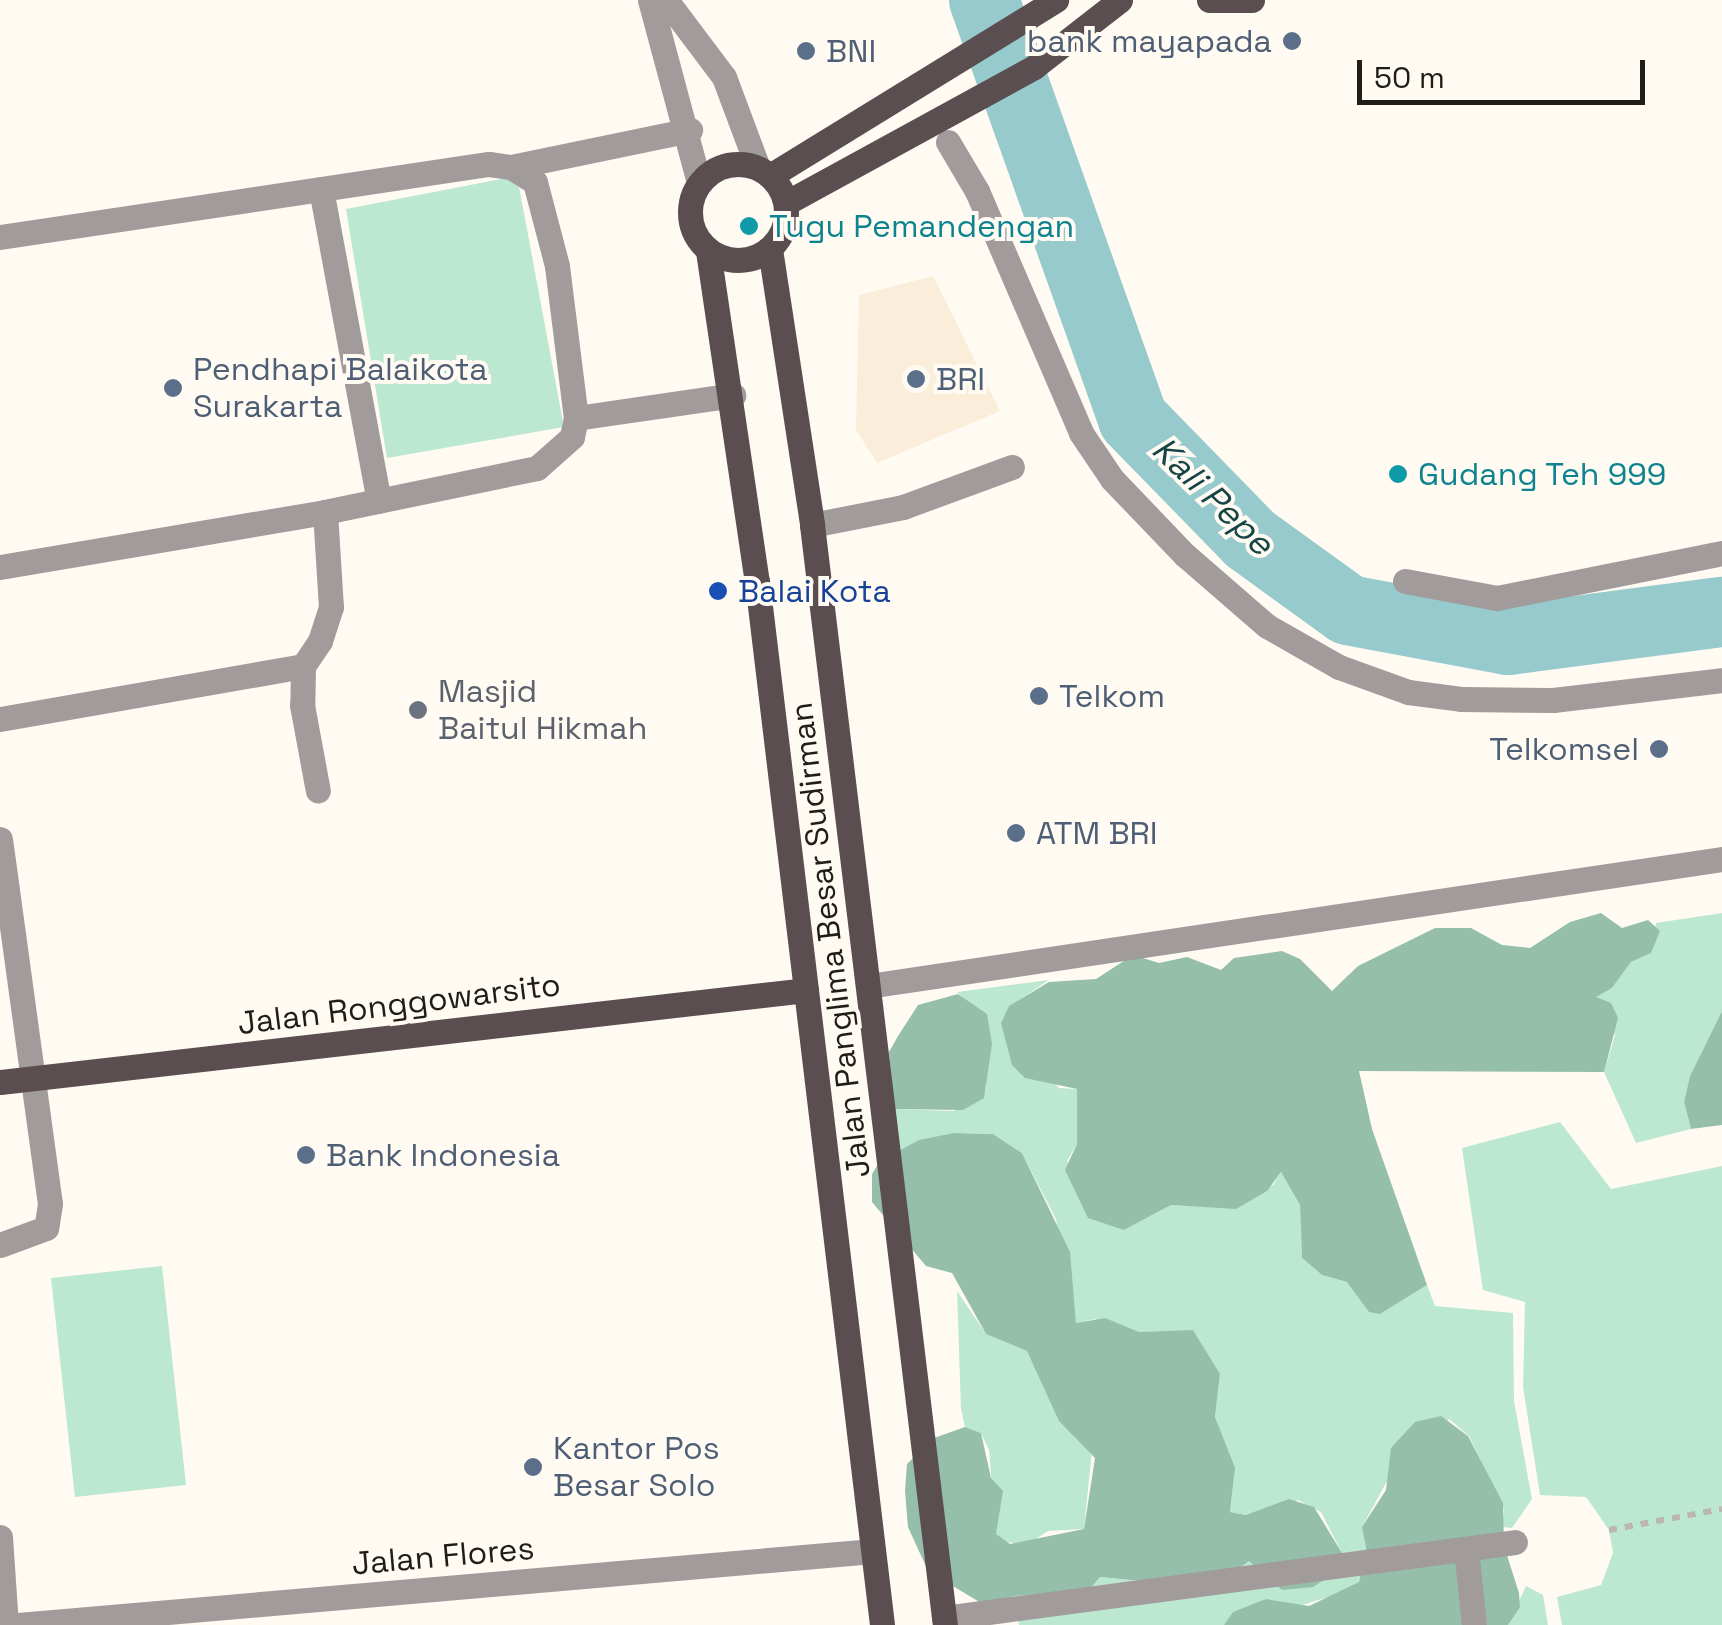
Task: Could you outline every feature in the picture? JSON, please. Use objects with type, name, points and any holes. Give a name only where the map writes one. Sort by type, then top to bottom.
[{"type":"main road","points":[[764,172],[786,203],[786,220],[770,248],[738,260],[708,251],[691,226],[699,183],[726,165],[764,172],[884,106],[1056,0]]},
{"type":"main road","points":[[786,203],[1034,68],[1120,0]]},
{"type":"main road","points":[[1210,0],[1252,0]]},
{"type":"main road","name":"Jalan Panglima Besar Sudirman","points":[[770,248],[812,525],[945,1622]]},
{"type":"main road","name":"Jalan Panglima Besar Sudirman","points":[[708,251],[732,395],[882,1625]]},
{"type":"main road","name":"Jalan Ronggowarsito","points":[[0,1082],[806,990]]},
{"type":"street","points":[[650,0],[690,130],[699,183]]},
{"type":"street","points":[[666,0],[724,78],[764,172]]},
{"type":"street","points":[[0,237],[320,189],[510,166],[690,130]]},
{"type":"street","points":[[948,142],[977,192],[1081,433],[1112,479],[1185,556],[1267,626],[1338,667],[1408,692],[1461,699],[1553,700],[1722,680]]},
{"type":"street","points":[[0,567],[326,512],[537,468],[560,454],[576,418],[542,200],[535,182],[510,166]]},
{"type":"street","points":[[320,189],[379,501]]},
{"type":"street","points":[[576,418],[732,395]]},
{"type":"street","points":[[812,525],[903,507],[1012,467]]},
{"type":"street","points":[[318,792],[303,717],[303,666],[320,642],[331,607],[326,512]]},
{"type":"street","points":[[1405,580],[1497,598],[1722,553]]},
{"type":"street","points":[[0,719],[303,666]]},
{"type":"street","points":[[0,839],[50,1218],[38,1233],[0,1245]]},
{"type":"street","points":[[868,986],[1722,858]]},
{"type":"street","points":[[0,1537],[6,1625]]},
{"type":"street","points":[[945,1622],[1514,1542]]},
{"type":"street","points":[[1466,1549],[1474,1625]]},
{"type":"street","name":"Jalan Flores","points":[[18,1625],[873,1552]]},
{"type":"path","points":[[1609,1530],[1722,1509]]},
{"type":"shaded area","points":[[933,276],[1000,411],[877,463],[856,430],[859,295]]},
{"type":"green space","points":[[517,176],[564,427],[387,458],[346,209]]},
{"type":"green space","points":[[1601,913],[1622,928],[1648,920],[1660,931],[1651,953],[1631,962],[1612,988],[1596,997],[1611,1003],[1618,1018],[1604,1072],[1359,1071],[1372,1129],[1427,1285],[1380,1314],[1369,1312],[1347,1282],[1322,1275],[1302,1258],[1300,1205],[1281,1172],[1267,1191],[1236,1209],[1171,1205],[1124,1230],[1088,1218],[1065,1170],[1077,1144],[1077,1089],[1025,1078],[1012,1065],[1001,1023],[1009,1006],[1049,982],[1096,979],[1133,955],[1159,963],[1187,957],[1221,970],[1234,958],[1282,951],[1300,959],[1332,991],[1358,966],[1435,928],[1471,928],[1502,945],[1530,948],[1570,922]]},
{"type":"green space","points":[[1722,913],[1722,1011],[1690,1076],[1684,1102],[1691,1129],[1636,1143],[1604,1072],[1615,1035],[1594,997],[1612,988],[1631,962],[1651,953],[1656,923]]},
{"type":"green space","points":[[1049,980],[1010,1006],[1001,1023],[1059,1088],[1077,1089],[1077,1144],[1067,1161],[1124,1230],[1171,1205],[1228,1208],[1273,1185],[1281,1172],[1300,1205],[1302,1258],[1322,1275],[1347,1282],[1380,1314],[1427,1285],[1435,1306],[1513,1313],[1514,1401],[1532,1499],[1512,1528],[1502,1527],[1504,1510],[1469,1436],[1449,1419],[1387,1481],[1362,1527],[1366,1548],[1359,1582],[1345,1592],[1292,1608],[1265,1599],[1224,1625],[1019,1625],[1014,1596],[1100,1577],[1141,1581],[1235,1571],[1248,1560],[1312,1587],[1336,1571],[1342,1553],[1321,1512],[1298,1500],[1246,1515],[1230,1512],[1234,1477],[1215,1417],[1220,1374],[1193,1331],[1138,1332],[1095,1319],[1076,1323],[1056,1219],[1022,1153],[993,1134],[963,1133],[893,1152],[894,1109],[954,1111],[986,1089],[974,1007],[957,992]]},
{"type":"green space","points":[[958,994],[987,1014],[992,1044],[984,1098],[963,1110],[894,1109],[889,1052],[918,1005]]},
{"type":"green space","points":[[1722,1011],[1722,1125],[1691,1129],[1684,1102],[1690,1076]]},
{"type":"green space","points":[[1560,1122],[1611,1189],[1722,1166],[1722,1625],[1562,1625],[1557,1597],[1601,1585],[1613,1553],[1609,1530],[1586,1497],[1540,1495],[1523,1387],[1525,1302],[1483,1290],[1462,1148]]},
{"type":"green space","points":[[954,1133],[993,1134],[1022,1153],[1070,1252],[1076,1323],[1105,1318],[1139,1332],[1193,1330],[1220,1374],[1215,1417],[1235,1468],[1230,1512],[1246,1515],[1289,1499],[1314,1507],[1342,1553],[1337,1571],[1313,1587],[1282,1590],[1249,1561],[1235,1571],[1141,1581],[1100,1577],[1088,1591],[1014,1596],[986,1606],[928,1571],[908,1527],[905,1491],[907,1464],[934,1438],[965,1427],[981,1433],[991,1478],[1003,1491],[996,1534],[1010,1544],[1084,1529],[1095,1458],[1059,1421],[1027,1351],[986,1334],[952,1273],[926,1266],[872,1202],[872,1174],[880,1161],[919,1140]]},
{"type":"green space","points":[[162,1266],[186,1485],[75,1497],[51,1278]]},
{"type":"green space","points":[[957,1291],[986,1334],[1027,1351],[1075,1438],[1092,1450],[1084,1529],[1048,1531],[1028,1544],[1001,1542],[996,1534],[989,1450],[981,1433],[965,1427],[961,1409]]},
{"type":"green space","points":[[1441,1416],[1468,1436],[1503,1503],[1504,1546],[1520,1607],[1508,1625],[1224,1625],[1233,1612],[1266,1599],[1309,1606],[1359,1582],[1366,1548],[1362,1527],[1386,1490],[1391,1448],[1415,1422]]},
{"type":"green space","points":[[1526,1586],[1543,1595],[1548,1625],[1508,1625]]},
{"type":"waterway","name":"Kali Pepe","points":[[984,0],[1133,419],[1250,539],[1348,610],[1508,640],[1722,612]]},
{"type":"place","name":"bank mayapada","points":[[1292,41]]},
{"type":"place","name":"BNI","points":[[806,51]]},
{"type":"place","name":"Tugu Pemandengan","points":[[749,226]]},
{"type":"place","name":"BRI","points":[[916,379]]},
{"type":"place","name":"Pendhapi Balaikota Surakarta","points":[[173,388]]},
{"type":"place","name":"Gudang Teh 999","points":[[1398,474]]},
{"type":"place","name":"Balai Kota","points":[[718,591]]},
{"type":"place","name":"Telkom","points":[[1039,696]]},
{"type":"place","name":"Masjid Baitul Hikmah","points":[[418,710]]},
{"type":"place","name":"Telkomsel","points":[[1659,749]]},
{"type":"place","name":"ATM BRI","points":[[1016,833]]},
{"type":"place","name":"Bank Indonesia","points":[[306,1155]]},
{"type":"place","name":"Kantor Pos Besar Solo","points":[[533,1467]]}]
